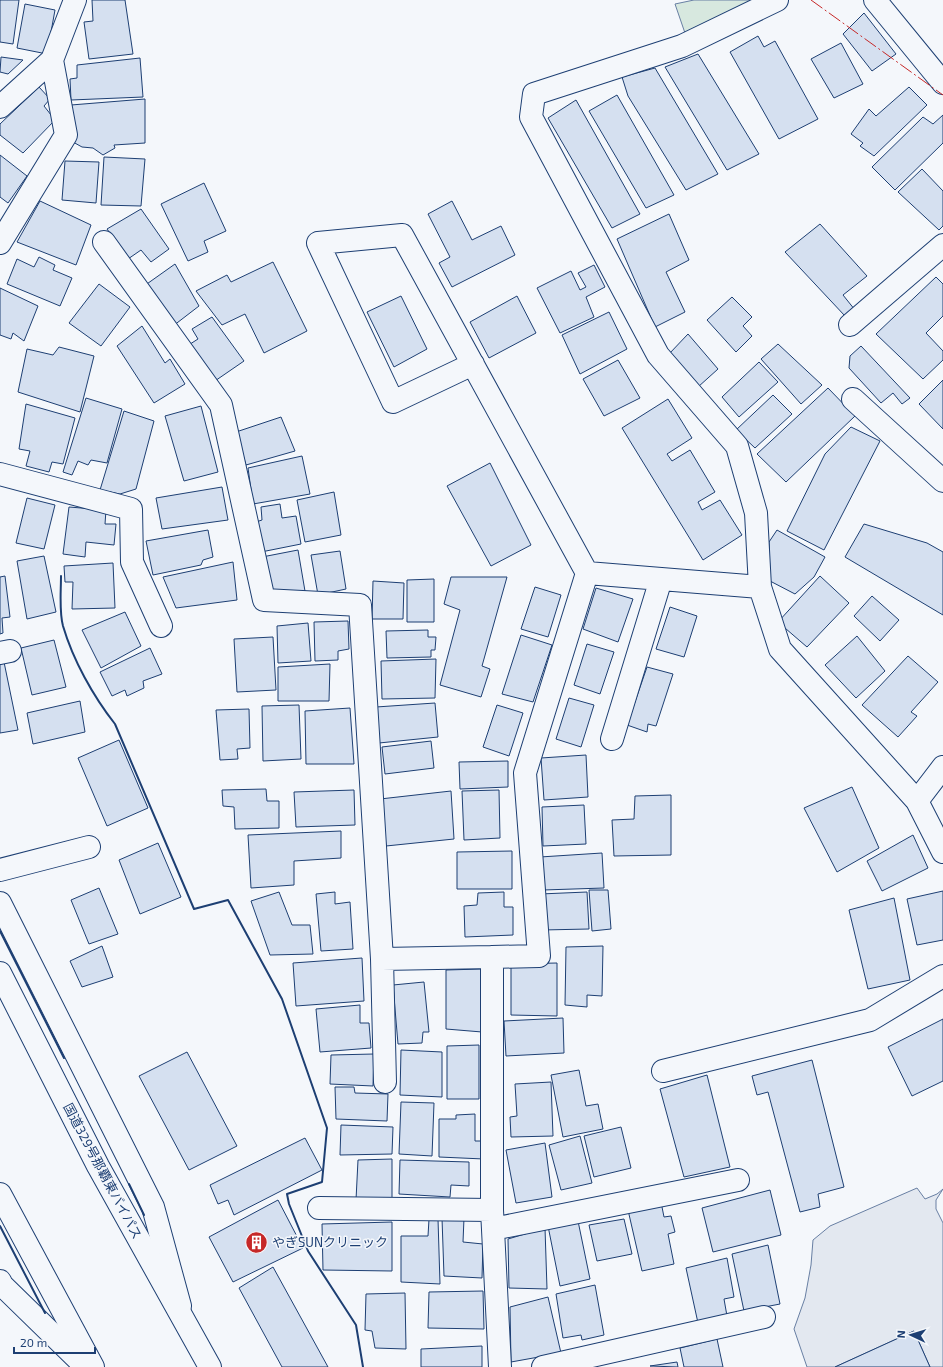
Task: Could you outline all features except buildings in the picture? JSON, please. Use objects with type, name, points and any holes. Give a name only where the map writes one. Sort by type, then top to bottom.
[{"type":"main road","points":[[0,107],[52,60],[75,0]]},
{"type":"main road","points":[[777,0],[682,46],[534,94],[531,118],[658,355],[737,446],[756,513],[760,587],[780,649],[917,801],[943,852]]},
{"type":"main road","points":[[875,0],[943,83]]},
{"type":"main road","points":[[0,243],[66,135],[52,60]]},
{"type":"main road","points":[[382,959],[539,956],[526,773],[587,573],[473,364],[402,235],[318,243],[393,402],[473,364]]},
{"type":"main road","points":[[104,242],[221,405],[264,600],[360,605],[382,959],[385,1082]]},
{"type":"main road","points":[[850,325],[943,245]]},
{"type":"main road","points":[[853,399],[943,481]]},
{"type":"main road","points":[[0,474],[131,509],[132,562],[161,626]]},
{"type":"main road","points":[[587,573],[760,587]]},
{"type":"main road","points":[[612,739],[661,579]]},
{"type":"main road","points":[[917,801],[943,767]]},
{"type":"main road","points":[[0,870],[90,847]]},
{"type":"main road","points":[[0,903],[153,1207],[185,1323]]},
{"type":"main road","points":[[492,957],[493,1219],[500,1367]]},
{"type":"main road","name":"国道329号那覇東バイパス","points":[[0,974],[98,1166],[210,1367]]},
{"type":"main road","points":[[663,1070],[870,1020],[943,976]]},
{"type":"main road","points":[[319,1208],[493,1219],[738,1180]]},
{"type":"main road","points":[[0,1194],[93,1367]]},
{"type":"main road","points":[[0,1281],[2,1285],[86,1367]]},
{"type":"main road","points":[[543,1367],[764,1317]]},
{"type":"shaded area","points":[[694,0],[757,0],[686,36],[675,4]]},
{"type":"shaded area","points":[[917,1188],[925,1199],[937,1194],[943,1189],[936,1200],[936,1209],[943,1223],[943,1367],[930,1367],[914,1331],[835,1367],[807,1367],[794,1329],[805,1298],[811,1265],[813,1240],[830,1226]]},
{"type":"wall","points":[[61,576],[62,620],[72,652],[84,677],[99,702],[115,724],[194,909],[228,900],[282,999],[327,1128],[322,1182],[287,1194],[289,1204],[308,1251],[356,1325],[363,1367]]},
{"type":"wall","points":[[0,931],[64,1058]]},
{"type":"wall","points":[[129,1184],[144,1215]]},
{"type":"wall","points":[[0,1226],[45,1313]]},
{"type":"power","points":[[811,0],[943,95]]},
{"type":"place","name":"やぎSUNクリニック","points":[[256,1242]]}]
